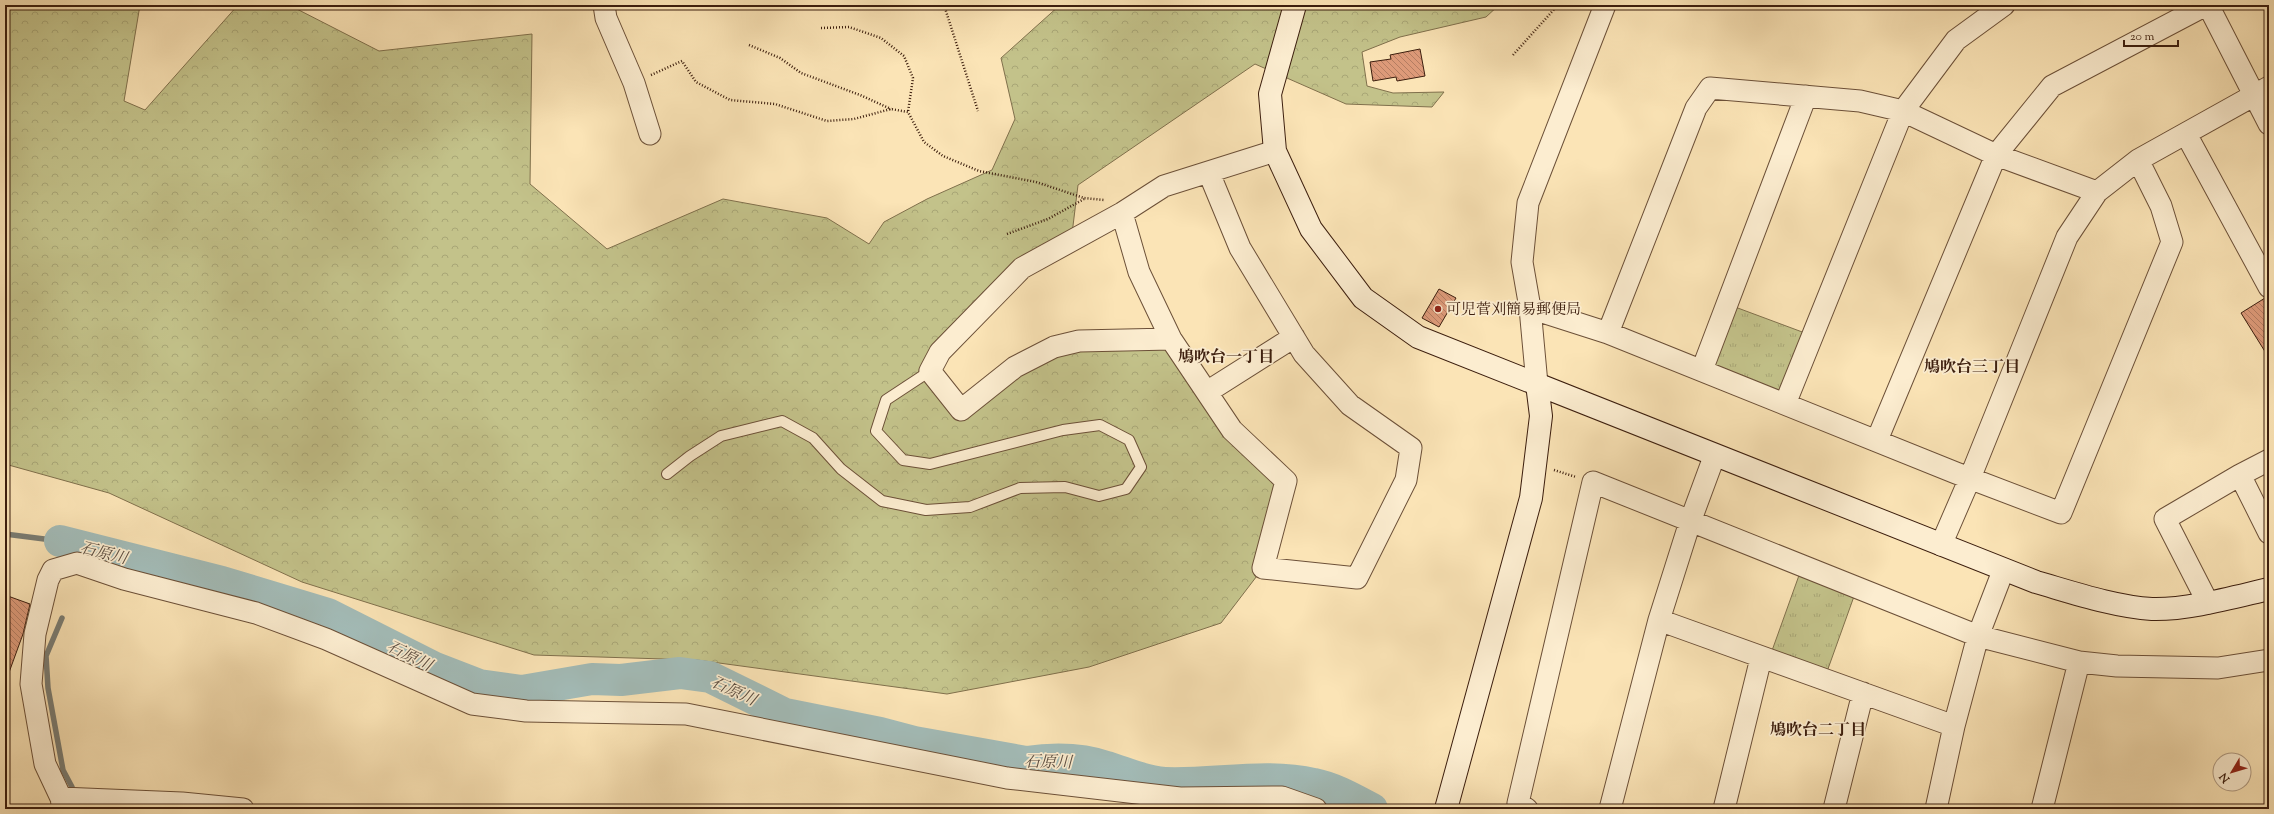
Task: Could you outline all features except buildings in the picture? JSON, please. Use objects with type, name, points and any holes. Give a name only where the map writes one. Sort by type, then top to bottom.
[{"type":"street","points":[[604,5],[606,18],[634,83],[650,134]]},
{"type":"street","points":[[1295,5],[1270,94],[1276,151],[1311,229],[1363,298],[1418,337],[2003,571],[2036,582],[2095,599],[2152,608],[2208,603],[2269,589]]},
{"type":"street","points":[[1446,809],[1531,498],[1536,464],[1541,416],[1530,308],[1522,262],[1528,203],[1605,5]]},
{"type":"street","points":[[1785,404],[1902,112],[1956,40],[2004,5]]},
{"type":"street","points":[[1877,440],[1996,155],[2052,86],[2207,5],[2262,91],[2269,124]]},
{"type":"street","points":[[1608,333],[1696,108],[1710,88],[1860,101],[1902,112],[1996,155],[2097,192]]},
{"type":"street","points":[[1941,545],[1970,478],[2067,237],[2097,192],[2138,160],[2262,91]]},
{"type":"street","points":[[1702,370],[1806,96]]},
{"type":"street","points":[[2186,134],[2269,287]]},
{"type":"street","points":[[1172,339],[1079,341],[1054,347],[1015,367],[961,410],[930,371],[940,352],[1022,268],[1122,213],[1164,186],[1276,151]]},
{"type":"street","points":[[1530,308],[1608,333],[2061,513],[2172,242],[2162,206],[2138,160]]},
{"type":"street","points":[[1122,213],[1139,272],[1172,339],[1232,430],[1286,481],[1263,568],[1357,578],[1406,480],[1411,448],[1350,404],[1304,354],[1240,248],[1209,173]]},
{"type":"street","points":[[1207,392],[1294,336]]},
{"type":"street","points":[[1610,809],[1659,620],[1690,522],[1714,456]]},
{"type":"street","points":[[2208,603],[2165,518],[2269,460]]},
{"type":"street","points":[[2240,475],[2269,533]]},
{"type":"street","points":[[1527,809],[1518,803],[1593,482],[1978,636],[2079,662],[2117,666],[2218,668],[2269,660]]},
{"type":"street","points":[[243,809],[182,803],[62,803],[45,764],[31,684],[35,634],[48,580],[53,570],[77,563],[124,579],[256,613],[326,638],[472,704],[526,711],[686,714],[1007,778],[1180,798],[1282,797],[1316,809]]},
{"type":"street","points":[[1936,809],[1954,726],[1978,636],[2003,571]]},
{"type":"street","points":[[1659,620],[1761,658],[1954,726]]},
{"type":"street","points":[[1724,809],[1761,658]]},
{"type":"street","points":[[2042,809],[2079,662]]},
{"type":"street","points":[[1834,809],[1863,693]]},
{"type":"lane","points":[[667,474],[690,456],[721,436],[782,421],[813,438],[841,469],[882,501],[926,510],[970,507],[1020,488],[1066,487],[1099,496],[1126,489],[1141,467],[1129,440],[1100,425],[1063,430],[930,464],[903,460],[876,431],[886,400],[930,371]]},
{"type":"path","points":[[944,5],[978,112]]},
{"type":"path","points":[[1513,55],[1558,5]]},
{"type":"path","points":[[821,28],[849,27],[881,38],[904,56],[913,78],[908,112],[924,142],[943,156],[979,171],[1036,182],[1085,198],[1115,200],[1122,213]]},
{"type":"path","points":[[748,45],[780,58],[801,73],[860,95],[891,109],[908,112]]},
{"type":"path","points":[[634,83],[682,61],[696,82],[730,100],[775,104],[828,121],[854,119],[891,109]]},
{"type":"path","points":[[1007,234],[1048,219],[1085,198]]},
{"type":"path","points":[[1536,464],[1593,482]]},
{"type":"green space","points":[[15,5],[140,5],[124,101],[145,110],[238,5],[289,5],[379,51],[532,34],[530,184],[607,249],[723,199],[827,218],[869,244],[884,222],[927,199],[992,170],[1015,119],[1001,58],[1060,5],[1499,5],[1486,17],[1400,37],[1362,52],[1367,86],[1393,93],[1444,92],[1432,107],[1346,104],[1255,64],[1078,185],[1072,234],[928,373],[961,410],[1054,347],[1171,339],[1286,481],[1263,568],[1221,623],[1089,667],[947,694],[697,660],[534,655],[302,582],[109,493],[5,464],[5,12]]},
{"type":"green space","points":[[1727,304],[1813,336],[1785,404],[1702,370]]},
{"type":"green space","points":[[1802,567],[1857,588],[1824,680],[1769,659]]},
{"type":"waterway","points":[[5,534],[60,541]]},
{"type":"waterway","name":"石原川","points":[[60,541],[222,582],[328,614],[435,668],[479,685],[522,691],[592,679],[621,680],[680,673],[710,677],[785,714],[880,733],[914,742],[1026,762],[1057,759],[1077,760],[1097,764],[1143,779],[1165,783],[1258,779],[1296,781],[1329,788],[1372,809]]},
{"type":"waterway","points":[[62,618],[46,656],[48,688],[63,770],[72,787]]},
{"type":"place","name":"可児菅刈簡易郵便局","points":[[1438,309]]},
{"type":"district","name":"鳩吹台一丁目","points":[[1226,356]]},
{"type":"district","name":"鳩吹台三丁目","points":[[1972,366]]},
{"type":"district","name":"鳩吹台二丁目","points":[[1818,729]]}]
